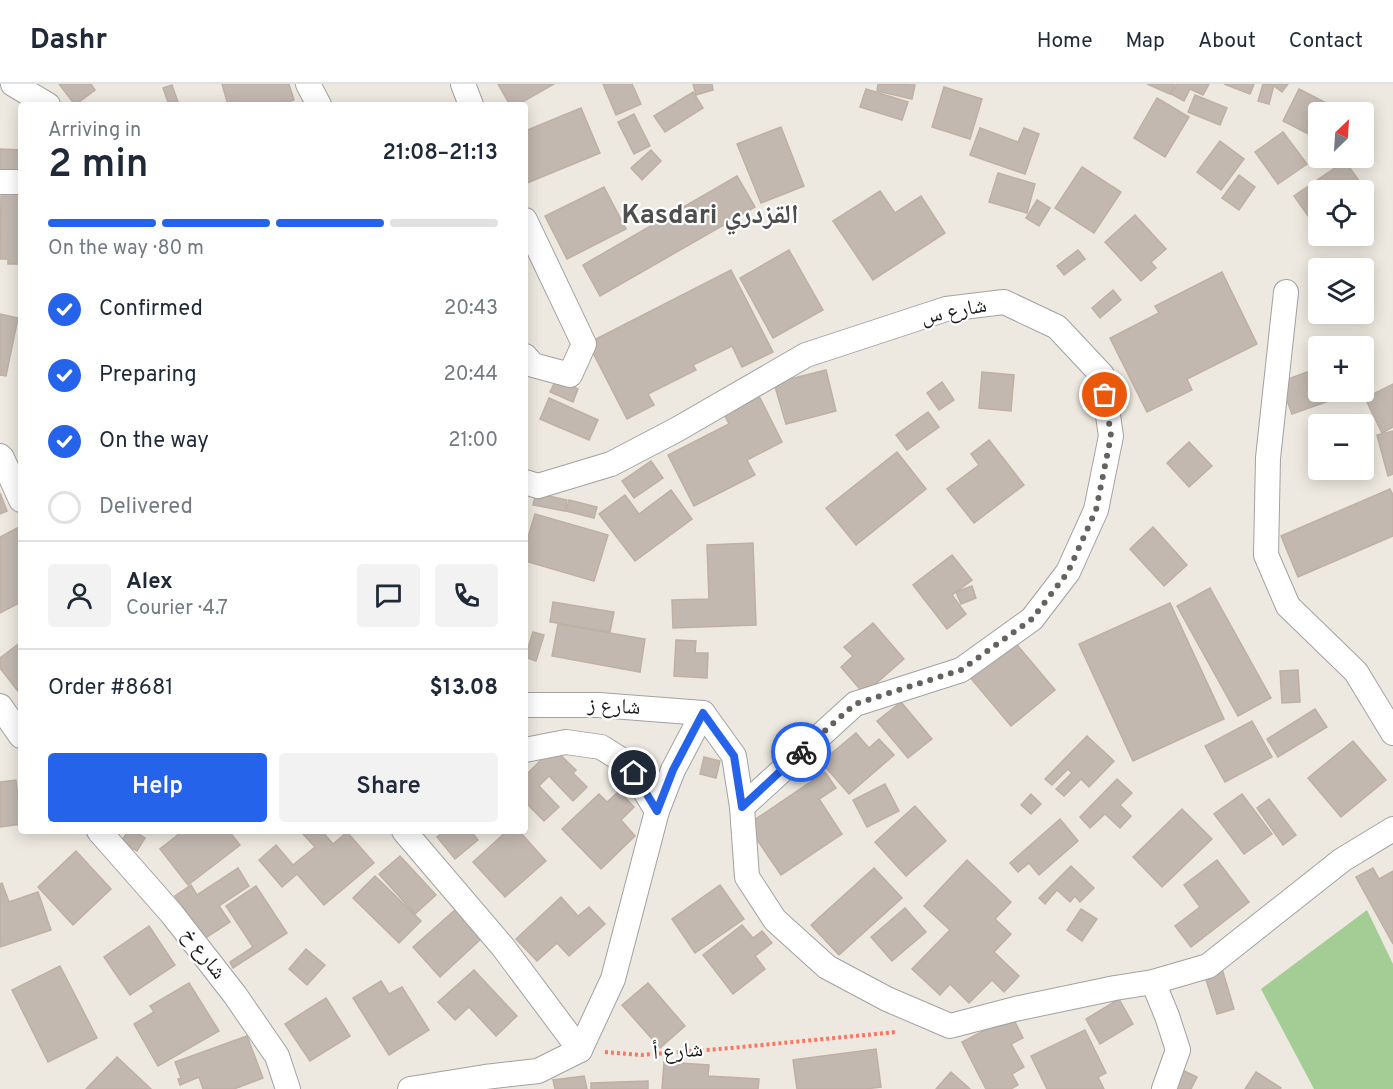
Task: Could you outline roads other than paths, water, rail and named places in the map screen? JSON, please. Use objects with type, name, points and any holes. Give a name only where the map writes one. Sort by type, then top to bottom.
[{"type":"street","points":[[13,84],[43,102]]},
{"type":"street","points":[[308,84],[317,102]]},
{"type":"street","points":[[463,84],[470,102]]},
{"type":"street","points":[[0,182],[18,182]]},
{"type":"street","points":[[528,226],[584,344],[570,375],[534,365],[528,359]]},
{"type":"street","points":[[1286,292],[1268,458],[1266,555],[1288,606],[1356,672],[1393,734]]},
{"type":"street","name":"شارع ﺱ","points":[[528,483],[538,486],[610,464],[676,430],[806,355],[946,309],[1004,302],[1057,327],[1102,375],[1111,436],[1096,510],[1068,572],[1032,619],[961,670],[855,704],[742,807]]},
{"type":"street","points":[[0,456],[18,493]]},
{"type":"street","name":"شارع ﺯ","points":[[528,705],[599,705],[703,713]]},
{"type":"street","points":[[0,706],[18,732]]},
{"type":"street","points":[[410,1089],[538,1071],[580,1050],[613,979],[657,811],[673,770],[703,713],[734,756],[742,807],[747,877],[775,920],[827,967],[886,999],[950,1026],[1115,988],[1153,982],[1208,966],[1342,860],[1393,829]]},
{"type":"street","points":[[528,749],[566,742],[601,747],[620,759],[634,773],[657,811]]},
{"type":"street","name":"شارع خ","points":[[102,834],[172,914],[235,995],[277,1056],[288,1089]]},
{"type":"street","points":[[407,834],[503,947],[580,1050]]},
{"type":"street","points":[[1153,982],[1178,1050],[1164,1089]]},
{"type":"district","name":"Kasdari القزدري","points":[[710,216]]}]
